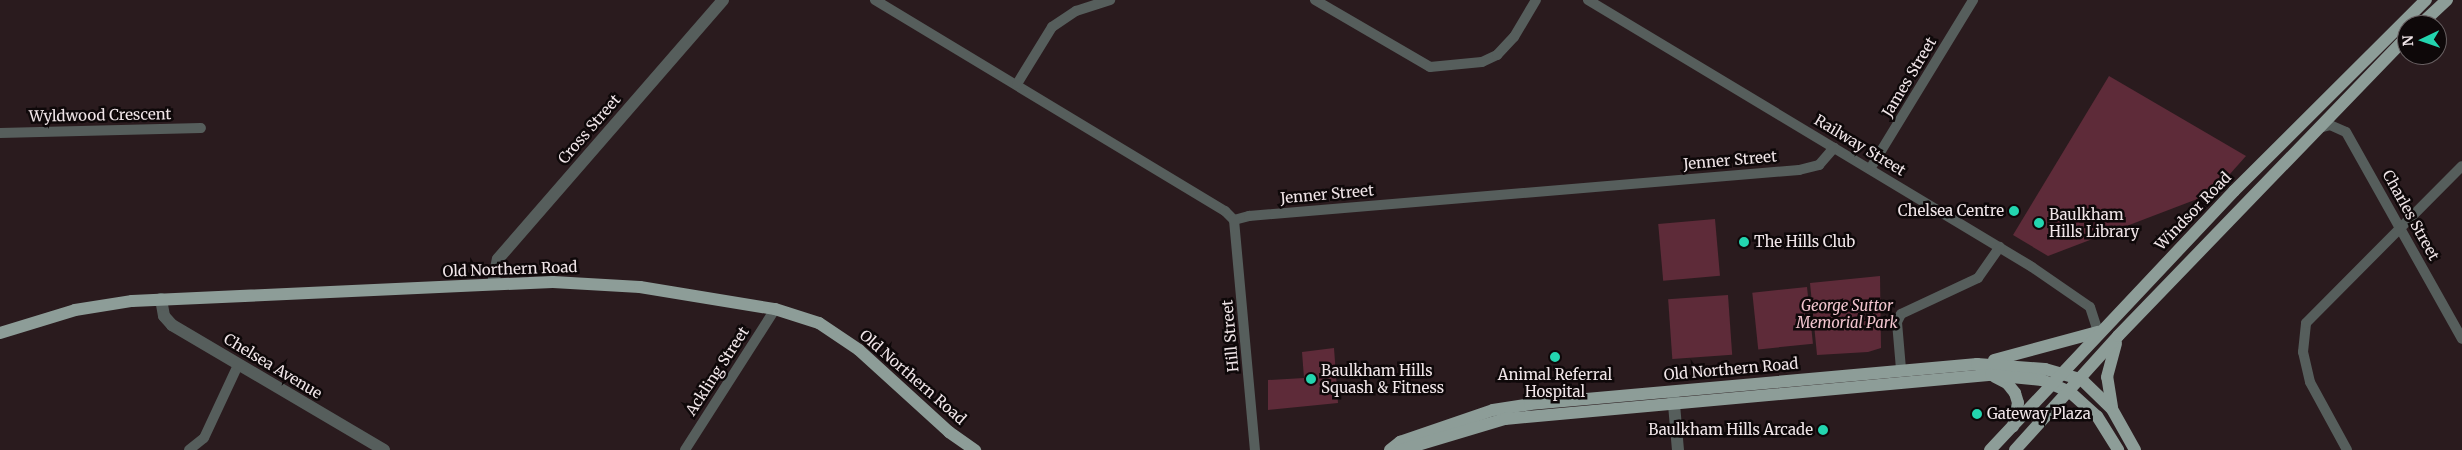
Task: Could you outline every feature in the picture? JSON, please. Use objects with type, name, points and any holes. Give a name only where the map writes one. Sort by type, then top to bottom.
[{"type":"main road","name":"Windsor Road","points":[[1990,450],[2098,332],[2426,0]]},
{"type":"main road","points":[[2431,15],[2447,0]]},
{"type":"main road","points":[[2014,450],[2070,392],[2118,336],[2397,47]]},
{"type":"main road","name":"Old Northern Road","points":[[0,333],[74,310],[161,299],[493,284],[598,283],[704,296],[798,314],[836,332],[949,432],[975,450]]},
{"type":"main road","points":[[1977,364],[2098,332]]},
{"type":"main road","points":[[2112,409],[2108,369],[2118,336]]},
{"type":"main road","name":"Old Northern Road","points":[[1402,450],[1505,419],[1673,396],[1901,369],[1977,364],[2012,364],[2063,372],[2081,379]]},
{"type":"main road","name":"Old Northern Road","points":[[1390,450],[1400,442],[1493,410],[1990,375],[2021,376],[2052,383],[2070,392],[2097,416],[2118,450]]},
{"type":"main road","points":[[1990,375],[2007,383],[2015,393],[2018,403],[2012,428]]},
{"type":"main road","points":[[2081,379],[2112,409],[2135,450]]},
{"type":"street","name":"Cross Street","points":[[493,284],[495,266],[502,254],[723,0]]},
{"type":"street","points":[[875,0],[1225,211],[1234,220]]},
{"type":"street","points":[[1017,84],[1052,27],[1070,14],[1110,0]]},
{"type":"street","points":[[1315,0],[1430,67],[1482,62],[1497,55],[1514,37],[1536,0]]},
{"type":"street","name":"Railway Street","points":[[1588,0],[2000,247],[2090,306],[2098,332]]},
{"type":"street","name":"James Street","points":[[1870,169],[1973,0]]},
{"type":"street","name":"Charles Street","points":[[2318,129],[2330,125],[2346,132],[2403,225],[2462,339]]},
{"type":"street","name":"Wyldwood Crescent","points":[[0,133],[201,128]]},
{"type":"street","name":"Jenner Street","points":[[1234,220],[1249,216],[1799,170],[1819,165],[1834,148]]},
{"type":"street","points":[[2347,450],[2310,382],[2303,352],[2306,322],[2462,166]]},
{"type":"street","name":"Hill Street","points":[[1234,220],[1255,450]]},
{"type":"street","points":[[1901,369],[1897,322],[1901,314],[1978,278],[2000,247]]},
{"type":"street","name":"Chelsea Avenue","points":[[161,299],[164,316],[172,325],[384,450]]},
{"type":"street","name":"Ackling Street","points":[[685,450],[775,309]]},
{"type":"street","points":[[189,450],[204,438],[238,365]]},
{"type":"street","points":[[1673,396],[1678,450]]},
{"type":"green space","points":[[2109,76],[2246,156],[2213,193],[2048,256],[2013,235]]},
{"type":"green space","points":[[1715,219],[1720,276],[1663,281],[1658,224]]},
{"type":"green space","name":"George Suttor Memorial Park","points":[[1880,276],[1881,348],[1868,352],[1817,355],[1810,283]]},
{"type":"green space","points":[[1807,287],[1813,344],[1758,349],[1752,293]]},
{"type":"green space","points":[[1728,295],[1732,355],[1672,359],[1668,299]]},
{"type":"green space","name":"Baulkham Hills Squash & Fitness","points":[[1334,348],[1338,403],[1268,410],[1268,380],[1304,378],[1302,352]]},
{"type":"place","name":"Chelsea Centre","points":[[2014,211]]},
{"type":"place","name":"Baulkham Hills Library","points":[[2039,223]]},
{"type":"place","name":"The Hills Club","points":[[1744,242]]},
{"type":"place","name":"Animal Referral Hospital","points":[[1555,357]]},
{"type":"place","name":"Baulkham Hills Squash & Fitness","points":[[1311,379]]},
{"type":"place","name":"Gateway Plaza","points":[[1977,414]]},
{"type":"place","name":"Baulkham Hills Arcade","points":[[1823,430]]}]
